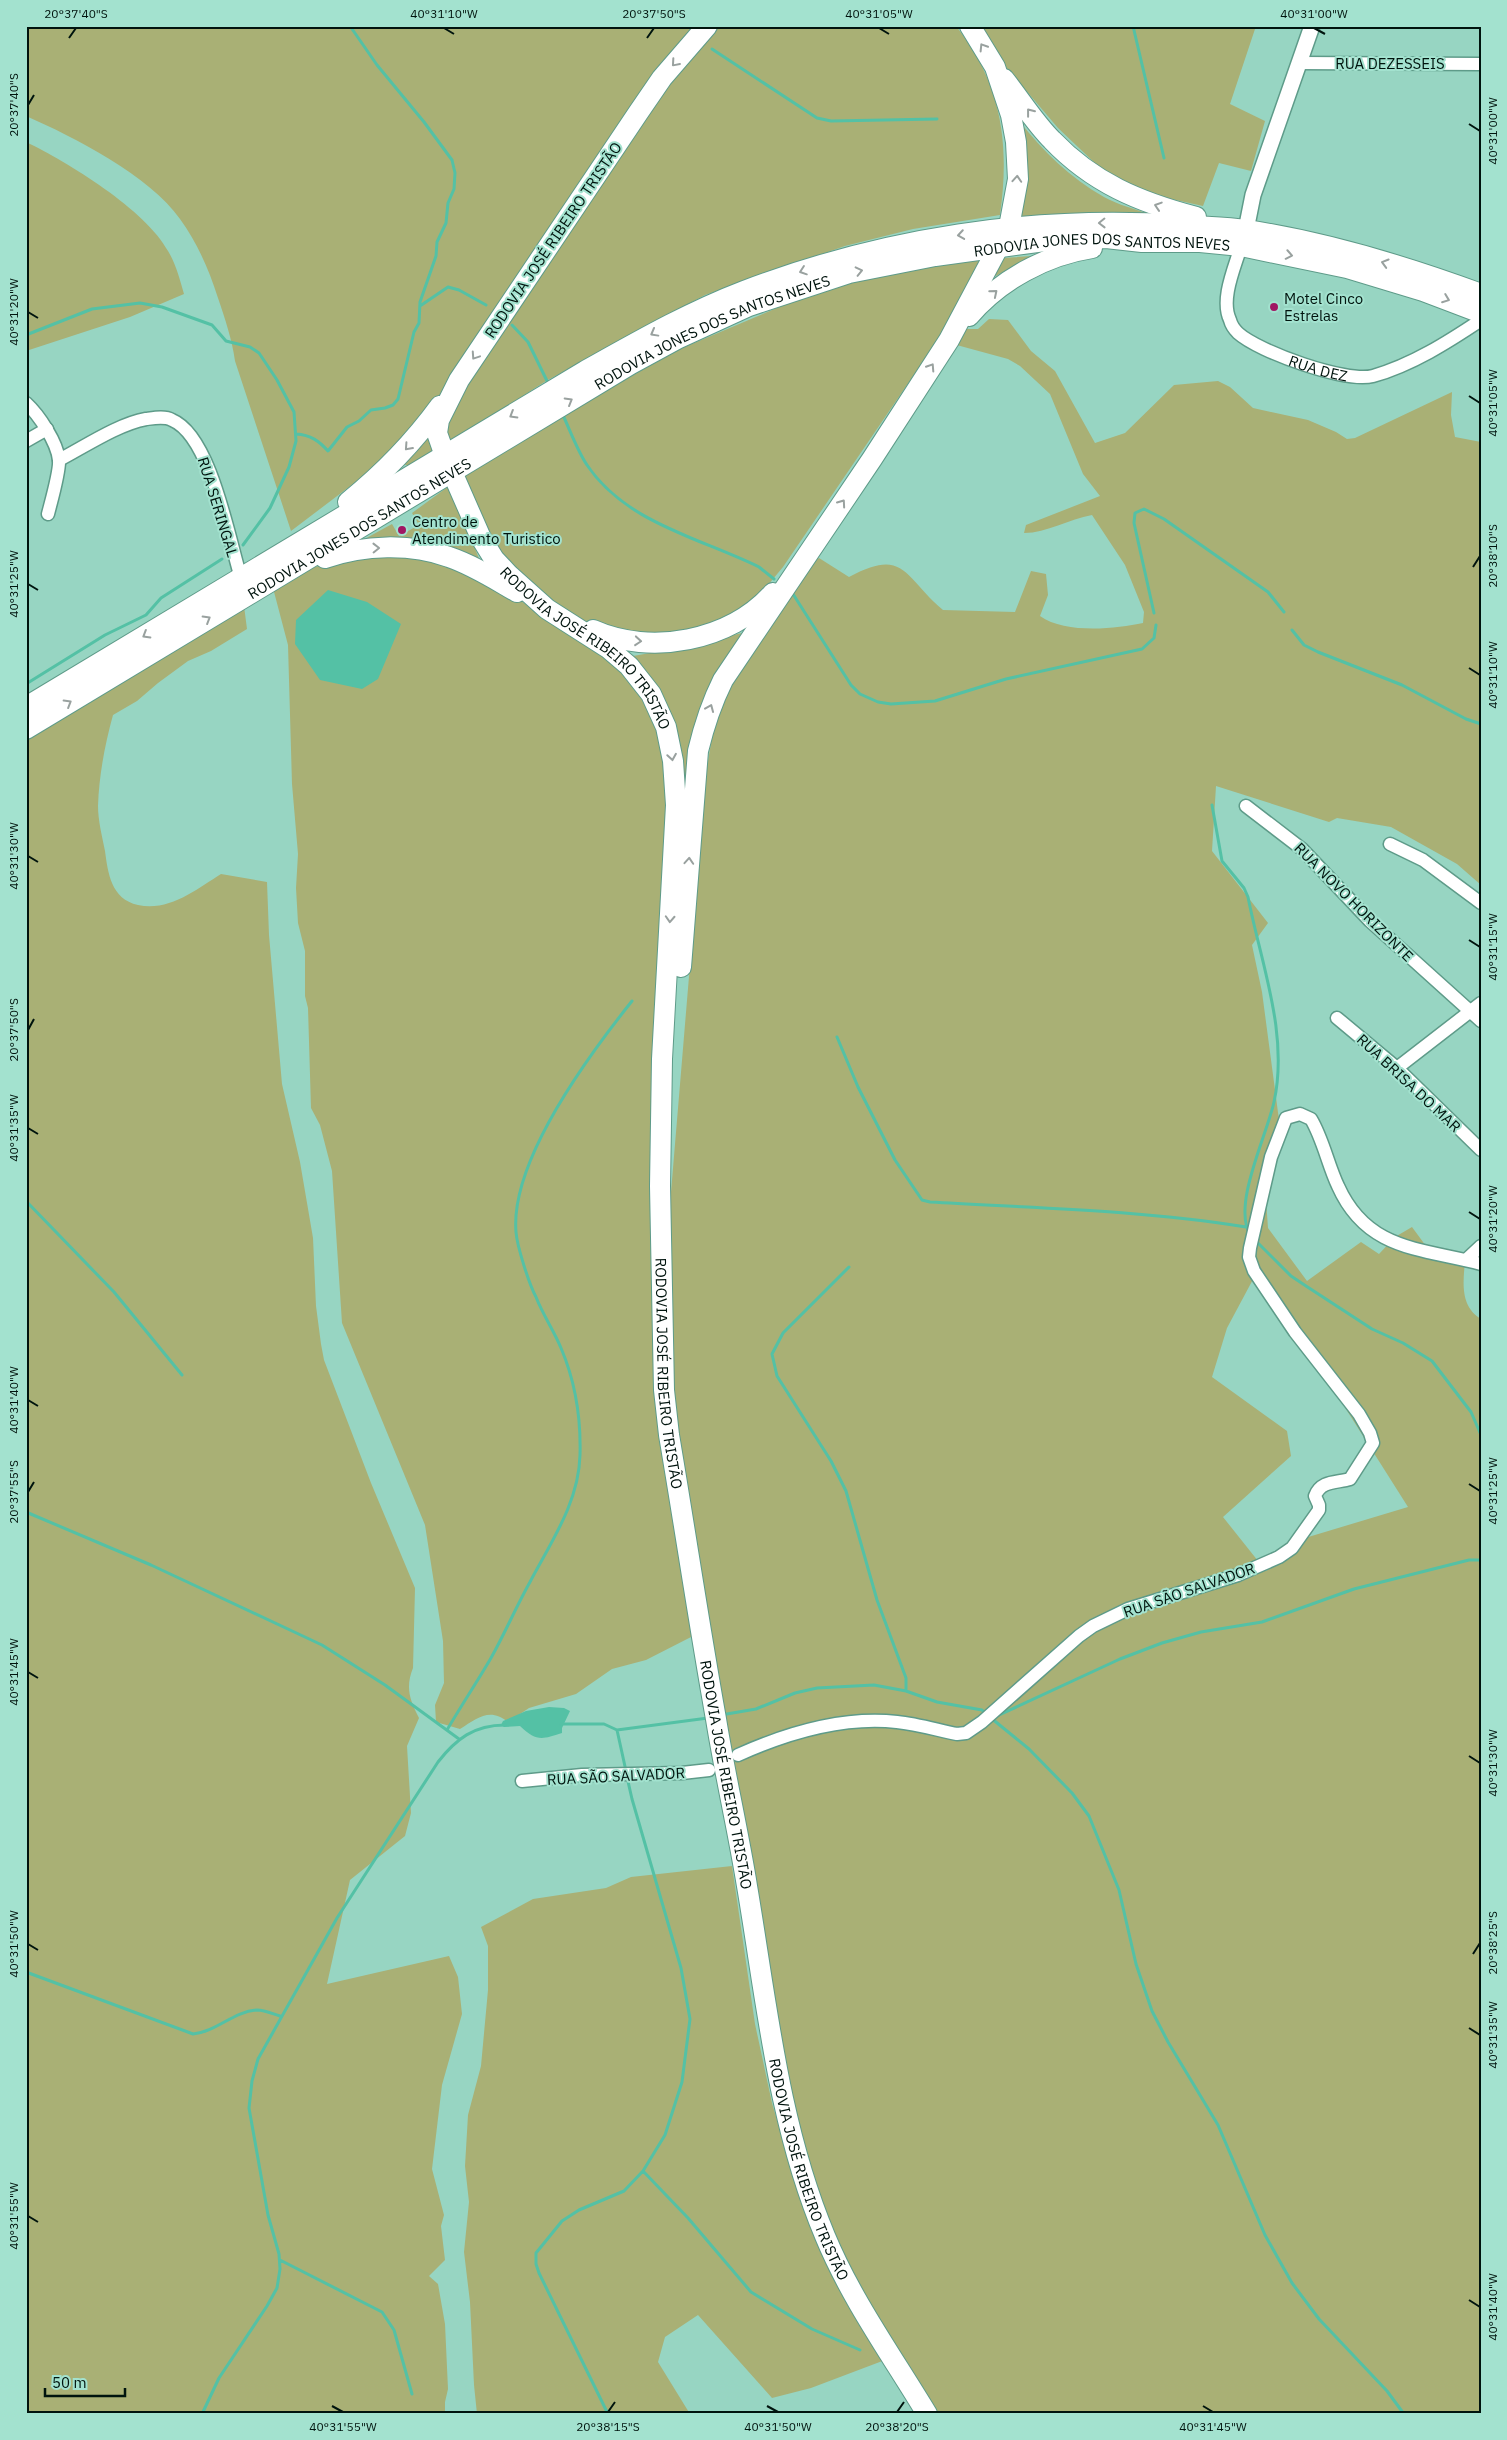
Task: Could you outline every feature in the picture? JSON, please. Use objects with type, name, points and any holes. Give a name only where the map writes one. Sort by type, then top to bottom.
[{"type":"main road","name":"RODOVIA JOSÉ RIBEIRO TRISTÃO","points":[[707,26],[662,78],[459,380],[439,420],[437,433],[448,464],[481,538],[494,559],[509,575],[553,612],[608,648],[629,666],[651,694],[666,727],[673,761],[676,805],[662,1100],[660,1251],[665,1408],[716,1722],[739,1836],[782,2101],[808,2194],[838,2265],[861,2308],[927,2414]]},
{"type":"main road","name":"RODOVIA JOSÉ RIBEIRO TRISTÃO","points":[[662,1100],[679,990],[698,752],[706,719],[724,680],[949,340],[1010,227],[1018,179],[1016,142],[1011,115],[995,67],[970,26]]},
{"type":"main road","points":[[995,67],[1051,139],[1075,162],[1108,186],[1152,204],[1242,235]]},
{"type":"main road","name":"RODOVIA JONES DOS SANTOS NEVES","points":[[26,729],[295,567],[586,371],[670,324],[745,291],[813,267],[876,250],[1010,227],[1144,223],[1242,235],[1350,253],[1434,277],[1481,294]]},
{"type":"main road","name":"RODOVIA JONES DOS SANTOS NEVES","points":[[26,707],[292,546],[448,464],[677,339],[749,306],[859,271],[935,256],[1044,241],[1084,238],[1142,242],[1200,242],[1242,235],[1438,296],[1481,313]]},
{"type":"main road","points":[[949,340],[976,308],[1011,280],[1032,267],[1066,253],[1142,242]]},
{"type":"main road","points":[[292,546],[369,485],[399,457],[417,437],[459,380]]},
{"type":"main road","points":[[295,567],[348,550],[364,548],[408,549],[436,553],[459,561],[553,612],[608,637],[669,643],[695,638],[736,622],[762,605],[814,543]]},
{"type":"street","name":"RUA DEZ","points":[[1312,26],[1253,195],[1230,283],[1227,304],[1229,319],[1237,333],[1252,342],[1296,361],[1331,374],[1354,378],[1372,376],[1401,366],[1450,340],[1481,320]]},
{"type":"street","name":"RUA DEZESSEIS","points":[[1298,63],[1481,64]]},
{"type":"street","points":[[26,403],[39,416],[47,429],[59,460],[48,514]]},
{"type":"street","name":"RUA SERINGAL","points":[[59,460],[123,427],[145,419],[172,420],[183,427],[195,440],[202,452],[212,479],[241,578]]},
{"type":"street","points":[[26,441],[47,429]]},
{"type":"street","name":"RUA NOVO HORIZONTE","points":[[1246,806],[1302,849],[1370,921],[1481,1021]]},
{"type":"street","points":[[1390,844],[1423,860],[1481,903]]},
{"type":"street","points":[[1397,1068],[1481,1003]]},
{"type":"street","name":"RUA BRISA DO MAR","points":[[1337,1018],[1397,1068],[1481,1150]]},
{"type":"street","name":"RUA SÃO SALVADOR","points":[[738,1755],[796,1733],[866,1721],[906,1723],[962,1734],[977,1726],[1079,1636],[1094,1626],[1128,1609],[1253,1570],[1292,1548],[1319,1510],[1320,1505],[1315,1496],[1317,1492],[1329,1482],[1350,1479],[1372,1445],[1372,1437],[1359,1414],[1295,1332],[1254,1271],[1250,1257],[1271,1157],[1284,1121],[1291,1115],[1300,1114],[1311,1119],[1338,1187],[1348,1206],[1367,1226],[1396,1244],[1442,1257],[1466,1260]]},
{"type":"street","points":[[1466,1260],[1481,1246]]},
{"type":"street","points":[[1466,1260],[1481,1264]]},
{"type":"street","name":"RUA SÃO SALVADOR","points":[[522,1781],[582,1775],[682,1773],[709,1770]]},
{"type":"shaded area","points":[[26,26],[694,26],[662,62],[634,100],[429,412],[378,465],[291,531],[235,361],[230,337],[211,277],[198,248],[180,219],[167,203],[131,173],[88,146],[26,116]]},
{"type":"shaded area","points":[[718,26],[956,26],[972,48],[984,70],[999,116],[1003,139],[1004,164],[1000,215],[913,229],[845,246],[705,295],[546,381],[450,443],[444,427],[446,417],[649,106]]},
{"type":"shaded area","points":[[981,26],[1256,26],[1230,104],[1265,121],[1251,171],[1219,163],[1203,206],[1171,199],[1137,188],[1099,167],[1058,128],[1005,66]]},
{"type":"shaded area","points":[[1020,122],[1038,143],[1069,173],[1092,190],[1109,200],[1151,215],[1020,217]]},
{"type":"shaded area","points":[[26,142],[84,174],[142,219],[157,235],[171,256],[184,294],[130,317],[26,351]]},
{"type":"shaded area","points":[[1032,256],[992,278],[1003,258]]},
{"type":"shaded area","points":[[985,260],[941,335],[783,567],[763,591],[731,616],[695,631],[646,636],[599,630],[556,608],[515,572],[488,537],[460,480],[466,468],[680,349],[810,294],[881,275],[954,262]]},
{"type":"shaded area","points":[[989,319],[1008,320],[1031,351],[1055,371],[1095,443],[1125,433],[1174,385],[1218,381],[1230,387],[1253,408],[1308,420],[1347,439],[1355,438],[1452,392],[1451,415],[1455,437],[1481,442],[1481,885],[1457,864],[1391,827],[1337,818],[1329,822],[1216,786],[1212,851],[1268,923],[1252,945],[1262,992],[1279,1120],[1266,1200],[1268,1228],[1307,1281],[1361,1242],[1379,1254],[1395,1237],[1412,1227],[1434,1257],[1465,1261],[1464,1293],[1466,1301],[1474,1314],[1481,1319],[1481,2414],[937,2414],[836,2248],[798,2139],[674,1431],[668,1228],[706,773],[714,725],[734,680],[807,567],[819,558],[849,577],[867,568],[893,565],[910,577],[943,610],[1015,612],[1031,571],[1046,574],[1048,595],[1040,616],[1050,622],[1076,628],[1119,627],[1143,623],[1144,612],[1125,565],[1092,515],[1041,531],[1024,533],[1026,525],[1100,496],[1083,474],[1050,394],[1020,366],[1008,359],[953,344],[962,329],[978,329]],"holes":[[[1258,1270],[1408,1507],[1305,1538],[1266,1571],[1223,1517],[1291,1456],[1287,1431],[1212,1377],[1227,1328]]]},
{"type":"shaded area","points":[[430,431],[434,450],[409,466],[403,464]]},
{"type":"shaded area","points":[[449,486],[483,568],[361,541],[392,524],[399,536],[419,525],[412,513]]},
{"type":"shaded area","points":[[389,552],[467,570],[606,651],[657,715],[668,772],[654,1076],[650,1227],[658,1433],[693,1636],[646,1660],[612,1669],[576,1694],[529,1708],[508,1722],[495,1715],[489,1715],[478,1718],[460,1729],[436,1722],[435,1705],[444,1683],[443,1641],[425,1525],[342,1323],[332,1171],[320,1125],[311,1108],[308,1008],[305,996],[305,951],[298,923],[296,888],[298,854],[292,784],[288,645],[273,588],[315,567]]},
{"type":"shaded area","points":[[328,590],[367,602],[401,624],[378,679],[362,689],[320,680],[295,644],[296,620]]},
{"type":"shaded area","points":[[244,606],[247,629],[211,651],[188,661],[137,701],[113,715],[101,771],[99,817],[112,884],[116,891],[129,902],[149,906],[172,902],[221,874],[267,882],[269,935],[282,1084],[300,1162],[313,1238],[316,1306],[324,1360],[371,1483],[415,1588],[413,1668],[409,1688],[411,1700],[419,1718],[407,1746],[411,1813],[405,1836],[350,1880],[327,1984],[449,1956],[458,1977],[462,2014],[442,2085],[432,2169],[444,2215],[441,2226],[445,2260],[429,2276],[438,2284],[445,2324],[448,2389],[445,2414],[26,2414],[26,737]]},
{"type":"shaded area","points":[[742,633],[700,710],[689,776],[684,779],[652,685],[633,656],[684,647]]},
{"type":"shaded area","points":[[549,1707],[564,1708],[570,1711],[562,1728],[562,1733],[539,1738],[520,1726],[504,1727],[501,1725],[503,1721],[526,1711]]},
{"type":"shaded area","points":[[732,1866],[755,2024],[772,2103],[795,2182],[822,2255],[885,2360],[811,2388],[772,2398],[698,2315],[665,2337],[658,2362],[690,2414],[477,2414],[470,2302],[464,2252],[469,2202],[465,2166],[468,2115],[481,2066],[488,1990],[488,1946],[481,1927],[533,1899],[606,1888],[631,1877]]},
{"type":"waterway","points":[[296,434],[314,439],[328,451],[347,427],[359,421],[371,410],[393,405],[398,399],[414,332],[419,323],[420,302],[436,256],[437,242],[446,223],[448,203],[454,189],[455,173],[452,160],[424,122],[377,65],[350,26]]},
{"type":"waterway","points":[[1133,26],[1164,158]]},
{"type":"waterway","points":[[712,49],[817,118],[831,121],[937,119]]},
{"type":"waterway","points":[[420,306],[448,287],[459,290],[486,305]]},
{"type":"waterway","points":[[26,335],[92,309],[140,303],[162,307],[212,325],[226,341],[250,347],[259,353],[277,380],[294,412],[296,441],[289,467],[270,508],[243,545]]},
{"type":"waterway","points":[[512,325],[528,342],[549,385]]},
{"type":"waterway","points":[[562,413],[587,465],[603,485],[622,501],[666,527],[759,567],[774,579]]},
{"type":"waterway","points":[[1154,613],[1134,523],[1135,513],[1144,509],[1164,519],[1268,592],[1284,612]]},
{"type":"waterway","points":[[26,684],[105,635],[146,615],[161,598],[222,559]]},
{"type":"waterway","points":[[793,594],[851,685],[860,694],[878,702],[891,704],[935,701],[1006,679],[1142,649],[1154,638],[1156,625]]},
{"type":"waterway","points":[[1292,630],[1304,645],[1318,652],[1402,685],[1466,719],[1481,724]]},
{"type":"waterway","points":[[1212,805],[1222,861],[1244,888],[1248,897],[1272,999],[1276,1025],[1278,1076],[1274,1102],[1253,1170],[1245,1206],[1246,1221],[1250,1234]]},
{"type":"waterway","points":[[447,1730],[496,1649],[555,1537],[575,1489],[580,1442],[578,1414],[573,1387],[561,1348],[539,1304],[524,1265],[516,1232],[517,1204],[526,1173],[539,1142],[556,1110],[595,1050],[632,1001]]},
{"type":"waterway","points":[[837,1037],[858,1087],[895,1160],[922,1200],[1128,1213],[1246,1227]]},
{"type":"waterway","points":[[26,1201],[114,1292],[182,1375]]},
{"type":"waterway","points":[[1255,1240],[1291,1276],[1372,1329],[1403,1343],[1432,1361],[1471,1412],[1481,1435]]},
{"type":"waterway","points":[[849,1267],[783,1333],[772,1354],[777,1376],[831,1461],[846,1491],[877,1600],[906,1678],[906,1691]]},
{"type":"waterway","points":[[26,1512],[151,1565],[322,1645],[385,1685],[459,1739]]},
{"type":"waterway","points":[[997,1716],[1120,1659],[1162,1643],[1201,1632],[1262,1622],[1354,1589],[1469,1560],[1481,1560]]},
{"type":"waterway","points":[[721,1715],[756,1709],[795,1693],[817,1688],[874,1685],[906,1691],[937,1702],[982,1710],[986,1714]]},
{"type":"waterway","points":[[561,1724],[604,1724],[617,1730],[708,1718]]},
{"type":"waterway","points":[[991,1718],[1029,1749],[1072,1793],[1089,1816],[1119,1890],[1136,1964],[1152,2011],[1168,2042],[1218,2125],[1265,2235],[1292,2283],[1319,2319],[1387,2391],[1404,2414]]},
{"type":"waterway","points":[[202,2414],[219,2378],[277,2288],[280,2269],[279,2254],[268,2215],[249,2108],[252,2081],[258,2059],[337,1918],[438,1762],[459,1740],[467,1735],[484,1728],[505,1725]]},
{"type":"waterway","points":[[617,1730],[626,1771]]},
{"type":"waterway","points":[[608,2414],[539,2273],[536,2264],[536,2253],[562,2221],[579,2210],[624,2191],[643,2171],[665,2135],[682,2082],[690,2019],[681,1968],[627,1777]]},
{"type":"waterway","points":[[26,1972],[193,2034],[209,2030],[249,2011],[260,2010],[280,2016]]},
{"type":"waterway","points":[[643,2171],[688,2218],[751,2292],[812,2329],[860,2350]]},
{"type":"waterway","points":[[280,2260],[382,2312],[394,2330],[412,2394]]},
{"type":"place","name":"Motel Cinco Estrelas","points":[[1274,307]]},
{"type":"place","name":"Centro de Atendimento Turistico","points":[[402,530]]}]
